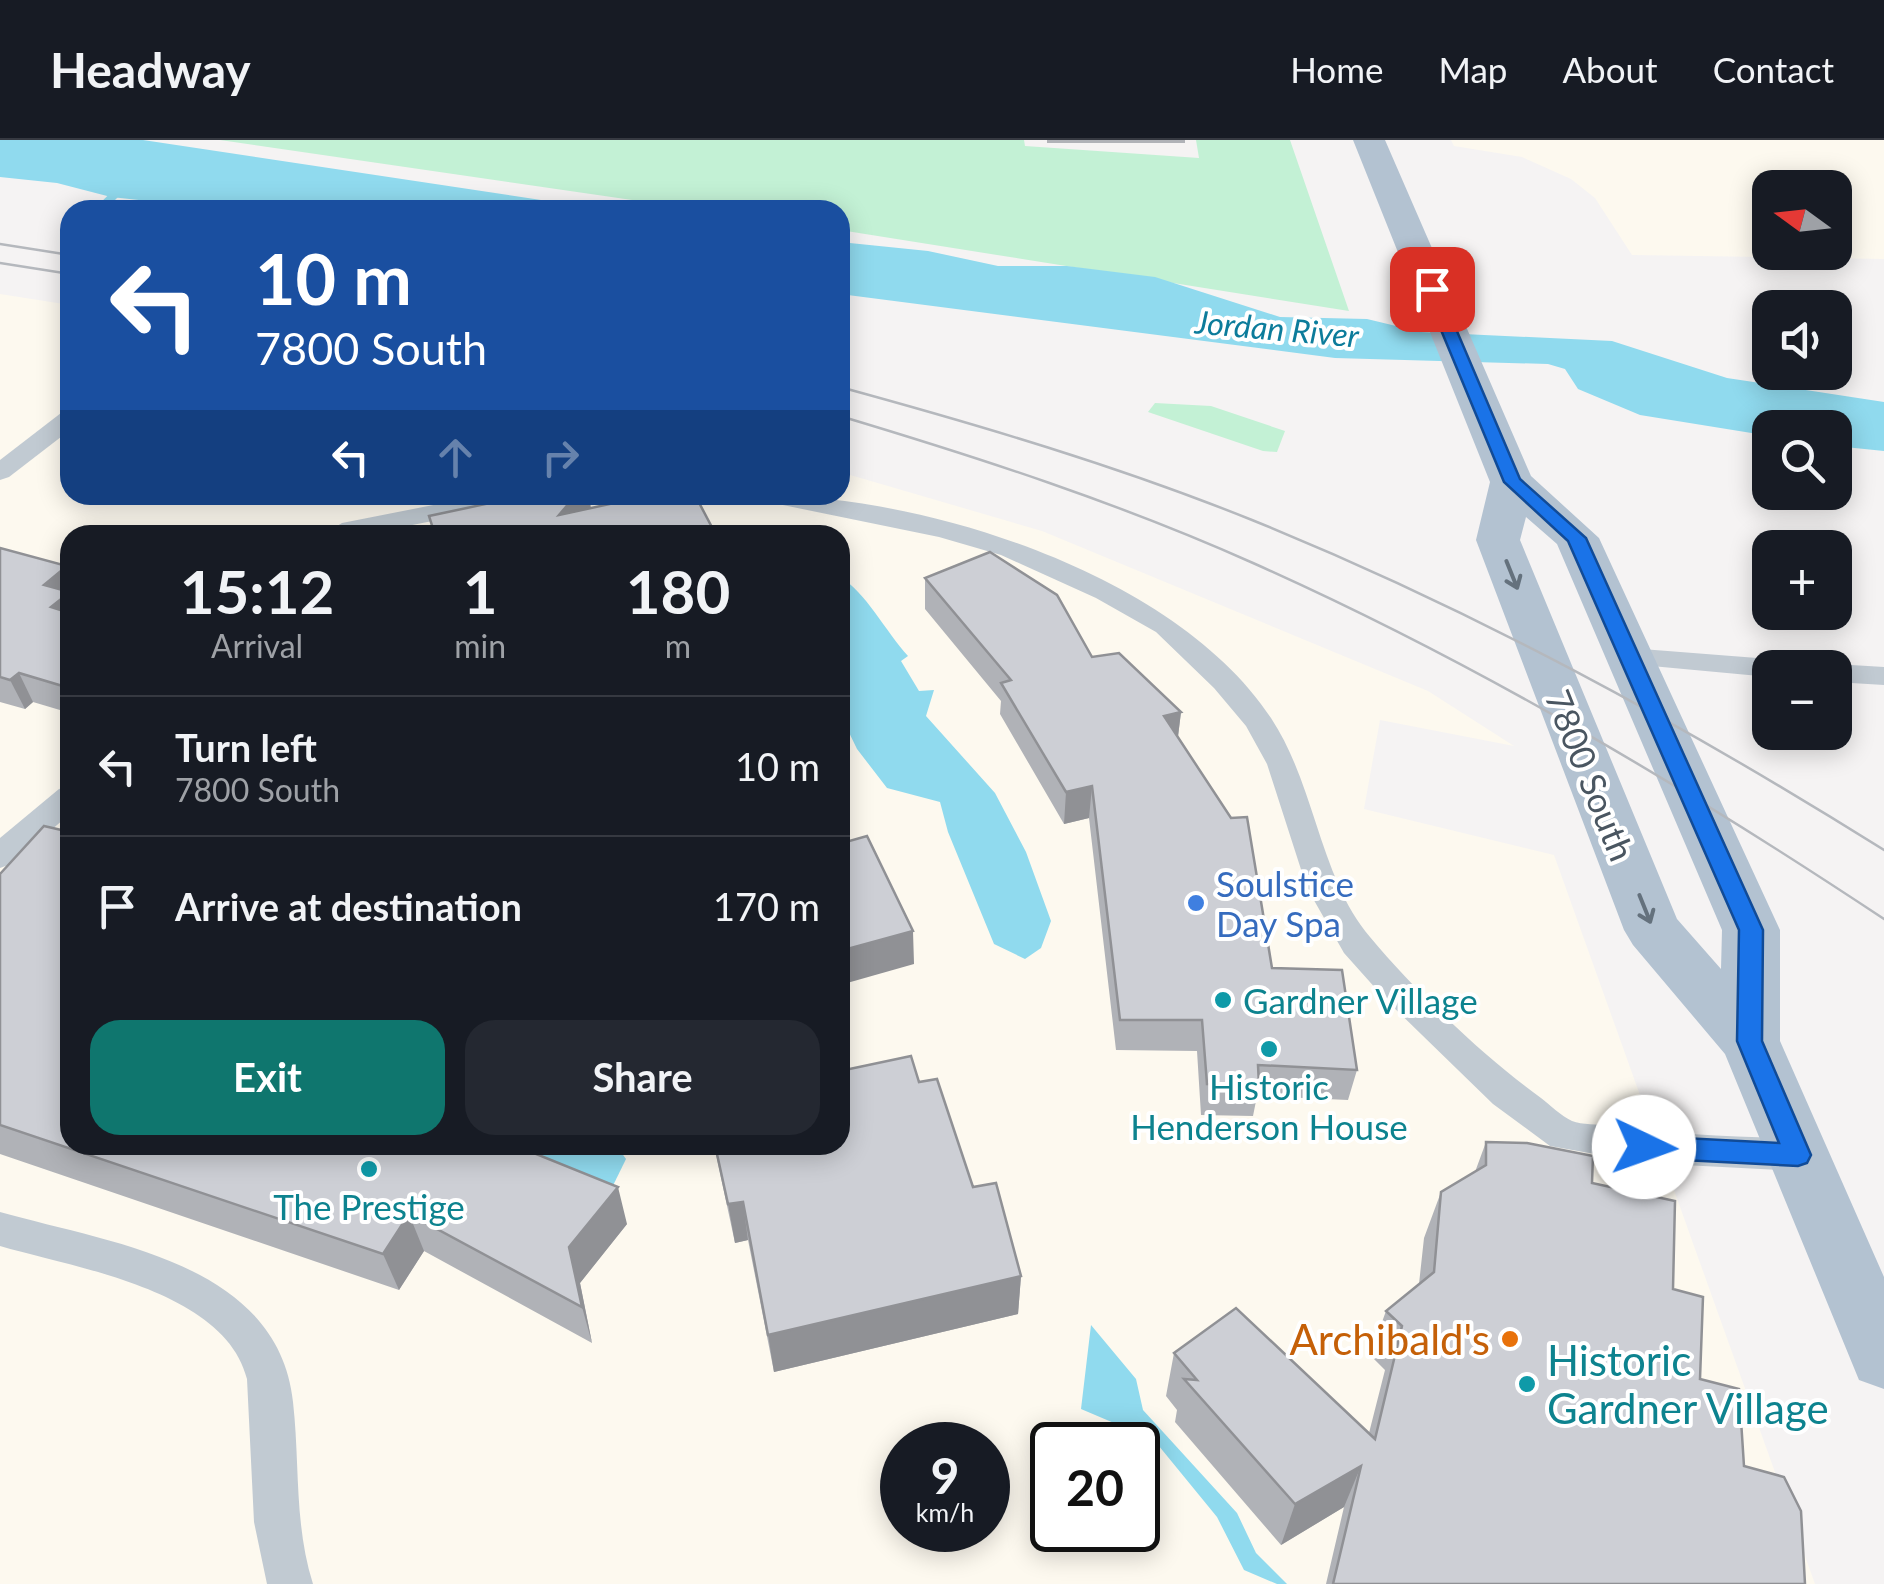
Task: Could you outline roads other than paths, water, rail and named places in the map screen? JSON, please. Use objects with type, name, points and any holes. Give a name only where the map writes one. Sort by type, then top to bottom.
[{"type":"main road","name":"7800 South","points":[[1370,140],[1512,482],[1576,538],[1751,930],[1750,1041]]},
{"type":"main road","name":"7800 South","points":[[1512,482],[1498,540],[1653,930],[1750,1041],[1884,1357]]},
{"type":"lane","points":[[0,472],[60,426]]},
{"type":"lane","points":[[376,525],[474,505]]},
{"type":"lane","points":[[822,505],[925,526],[1010,549],[1135,606],[1166,626],[1224,681],[1258,721],[1282,764],[1323,888],[1356,944],[1398,990],[1506,1093],[1563,1135],[1644,1147],[1798,1155]]},
{"type":"lane","points":[[1629,657],[1752,667]]},
{"type":"lane","points":[[1852,674],[1884,676]]},
{"type":"lane","points":[[0,856],[60,805]]},
{"type":"lane","points":[[0,1229],[170,1280],[205,1298],[245,1332],[261,1357],[270,1385],[275,1514],[281,1560],[290,1584]]},
{"type":"water","points":[[0,140],[143,140],[541,200],[139,200],[57,183],[0,177]]},
{"type":"water","name":"Jordan River","points":[[850,243],[928,251],[998,266],[1067,266],[1155,277],[1280,317],[1367,319],[1421,332],[1612,341],[1727,378],[1752,382],[1752,390],[1806,390],[1884,402],[1884,451],[1852,448],[1852,410],[1752,410],[1752,433],[1640,415],[1578,389],[1565,369],[1548,364],[1335,358],[850,295]]},
{"type":"water","points":[[850,584],[908,656],[901,661],[919,691],[934,690],[926,716],[995,793],[1026,852],[1051,921],[1041,948],[1025,959],[994,944],[948,832],[940,802],[887,788],[850,735]]},
{"type":"water","points":[[515,1155],[623,1155],[626,1159],[603,1206]]},
{"type":"water","points":[[1091,1325],[1136,1379],[1143,1410],[1154,1422],[1112,1422],[1081,1409]]},
{"type":"water","points":[[1160,1429],[1237,1513],[1256,1553],[1287,1584],[1277,1584],[1244,1570],[1217,1517],[1160,1447]]},
{"type":"waterway","points":[[109,200],[129,181]]},
{"type":"tram line","points":[[0,244],[60,253]]},
{"type":"tram line","points":[[0,263],[60,272]]},
{"type":"tram line","points":[[850,390],[1099,464],[1202,500],[1335,555],[1575,671],[1884,850]]},
{"type":"tram line","points":[[850,419],[1100,501],[1203,541],[1336,601],[1576,728],[1884,919]]},
{"type":"place","name":"Soulstice Day Spa","points":[[1196,903]]},
{"type":"place","name":"Gardner Village","points":[[1223,1000]]},
{"type":"place","name":"Historic Henderson House","points":[[1269,1049]]},
{"type":"place","name":"The Prestige","points":[[369,1169]]},
{"type":"place","name":"Archibald's","points":[[1510,1339]]},
{"type":"place","name":"Historic Gardner Village","points":[[1527,1384]]}]
